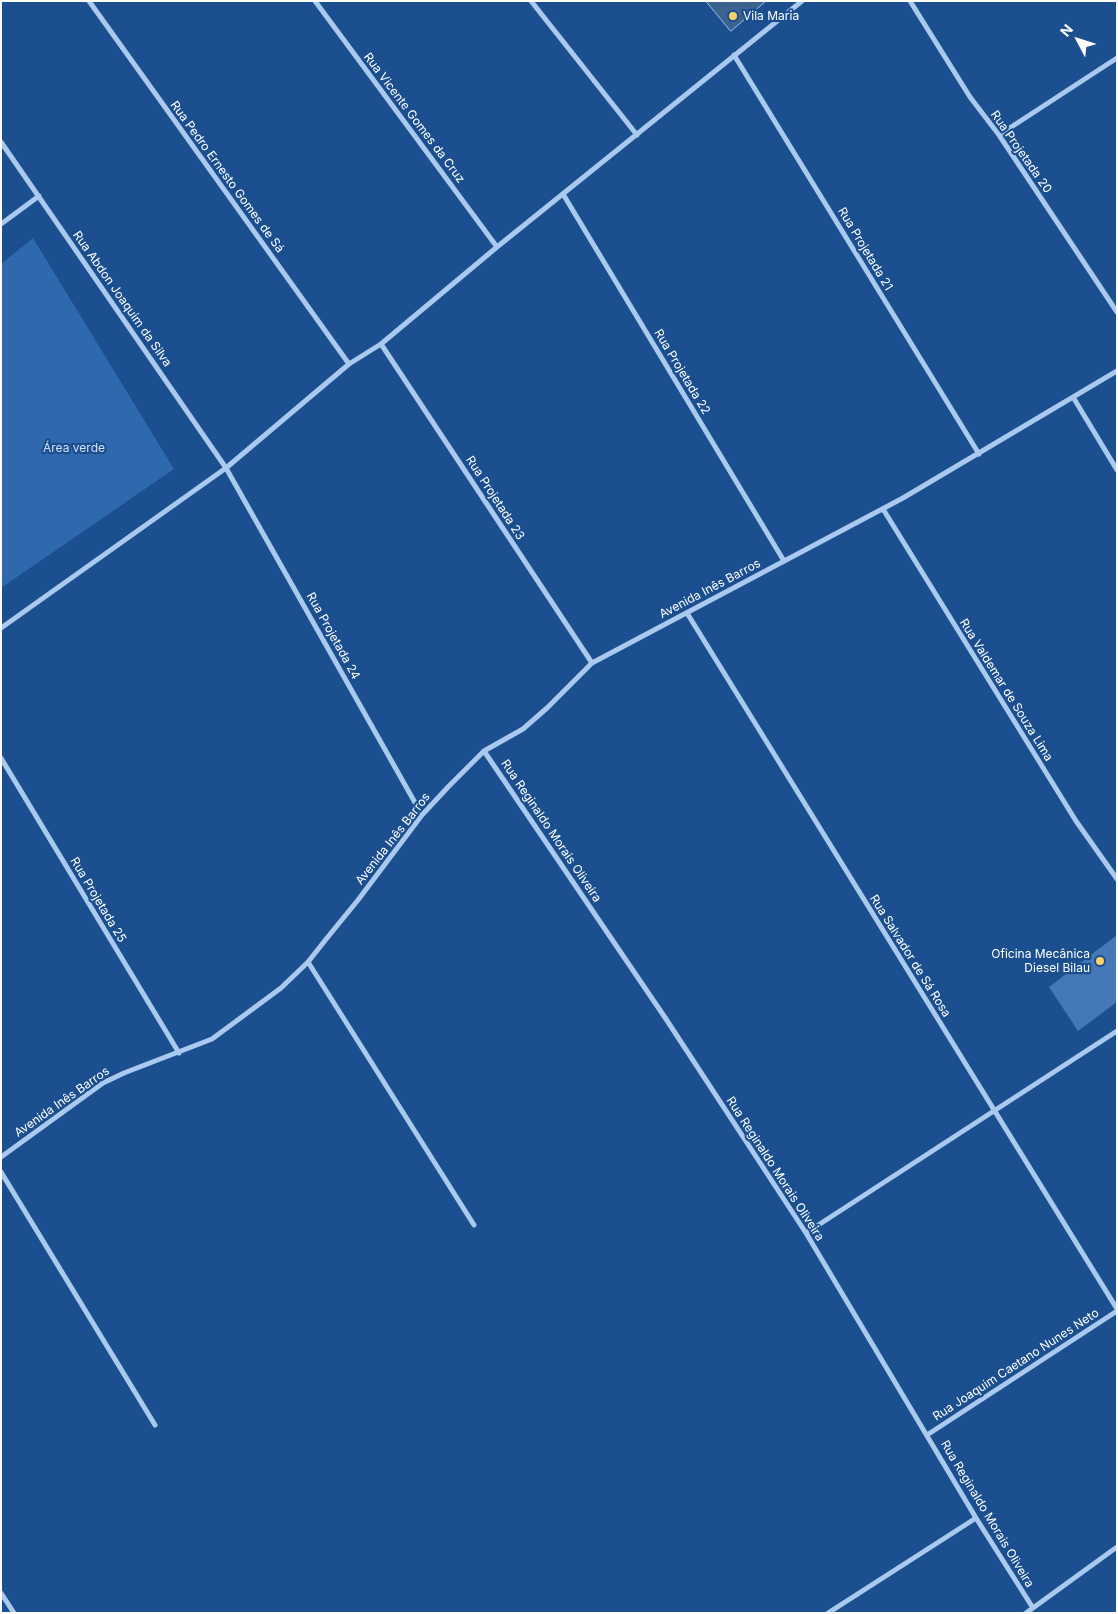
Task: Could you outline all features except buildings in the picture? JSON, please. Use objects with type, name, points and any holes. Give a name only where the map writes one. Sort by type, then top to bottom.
[{"type":"street","name":"Rua Pedro Ernesto Gomes de Sá","points":[[89,1],[349,364]]},
{"type":"street","name":"Rua Vicente Gomes da Cruz","points":[[316,1],[497,247]]},
{"type":"street","points":[[531,1],[637,135]]},
{"type":"street","points":[[1,628],[226,468],[349,364],[381,344],[497,247],[802,1]]},
{"type":"street","name":"Rua Projetada 20","points":[[910,1],[970,97],[999,135],[1117,312]]},
{"type":"street","name":"Rua Projetada 21","points":[[734,55],[979,454]]},
{"type":"street","points":[[999,135],[1117,58]]},
{"type":"street","name":"Rua Abdon Joaquim da Silva","points":[[1,142],[226,468]]},
{"type":"street","name":"Rua Projetada 22","points":[[563,194],[784,561]]},
{"type":"street","points":[[1,224],[39,196]]},
{"type":"street","name":"Rua Projetada 23","points":[[381,344],[592,663]]},
{"type":"street","name":"Avenida Inês Barros","points":[[1,1157],[104,1082],[212,1040],[280,988],[308,962],[358,900],[422,814],[484,751],[523,729],[592,663],[883,509],[1117,372]]},
{"type":"street","points":[[1073,398],[1117,470]]},
{"type":"street","name":"Rua Projetada 24","points":[[226,468],[422,814]]},
{"type":"street","name":"Rua Valdemar de Souza Lima","points":[[883,509],[1076,821],[1117,879]]},
{"type":"street","name":"Rua Salvador de Sá Rosa","points":[[687,613],[1117,1310]]},
{"type":"street","name":"Rua Reginaldo Morais Oliveira","points":[[484,751],[653,999],[806,1232],[976,1518],[1032,1608]]},
{"type":"street","name":"Rua Projetada 25","points":[[1,758],[178,1053]]},
{"type":"street","points":[[308,962],[474,1225]]},
{"type":"street","points":[[806,1232],[1117,1031]]},
{"type":"street","points":[[1,1172],[155,1426]]},
{"type":"street","name":"Rua Joaquim Caetano Nunes Neto","points":[[927,1435],[1117,1310]]},
{"type":"street","points":[[828,1613],[976,1518]]},
{"type":"street","points":[[1026,1613],[1117,1547]]},
{"type":"street","points":[[1,1593],[14,1613]]},
{"type":"green space","name":"Área verde","points":[[33,238],[174,469],[1,588],[1,264]]},
{"type":"shaded area","name":"Vila Maria","points":[[706,1],[766,1],[731,31]]},
{"type":"place","name":"Vila Maria","points":[[733,16]]},
{"type":"place","name":"Oficina Mecânica Diesel Bilau","points":[[1100,961]]}]
